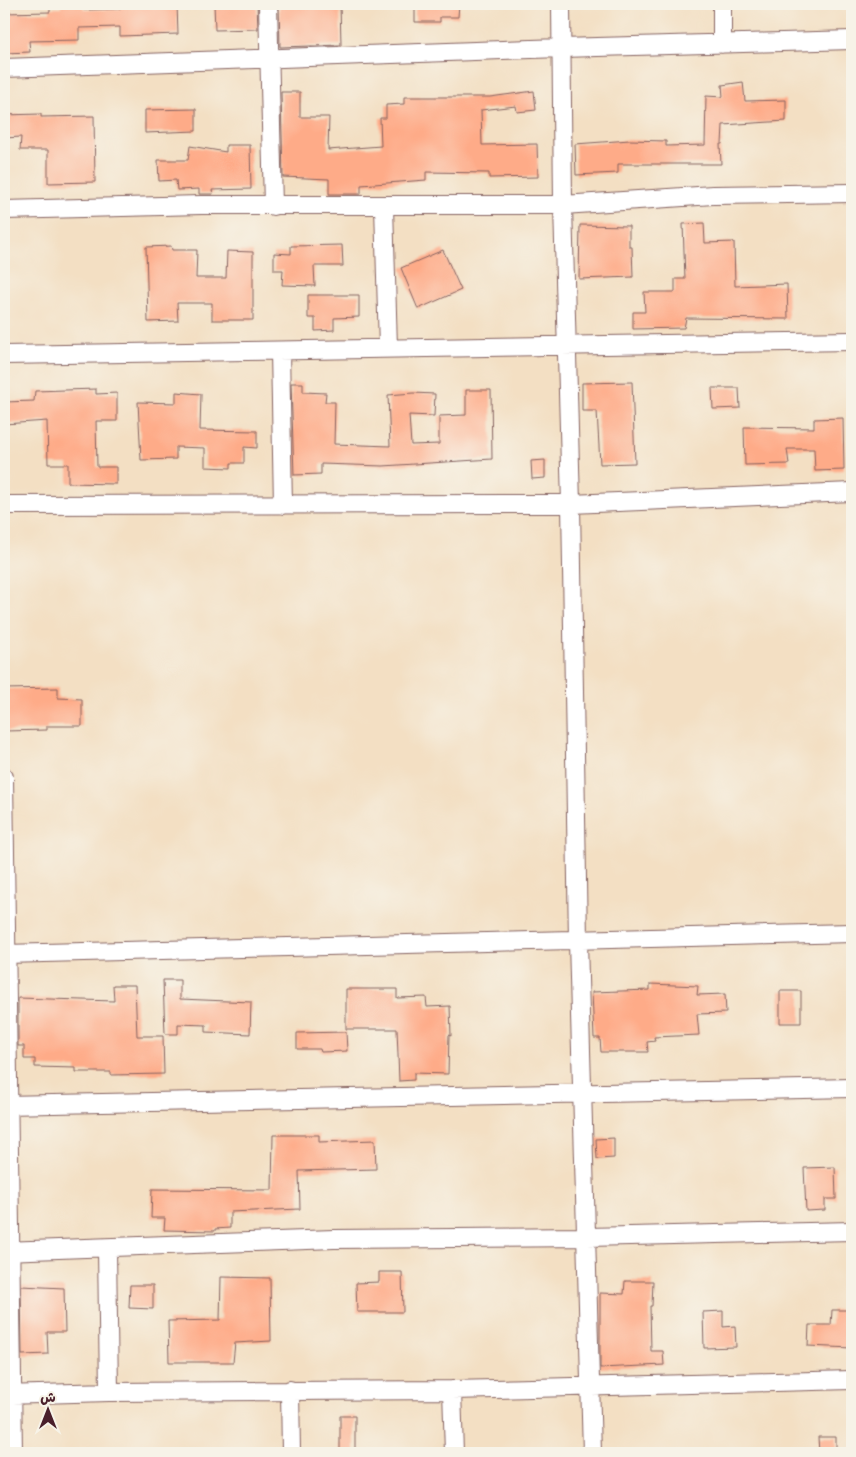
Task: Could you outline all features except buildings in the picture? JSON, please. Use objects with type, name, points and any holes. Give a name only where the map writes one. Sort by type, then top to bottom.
[{"type":"street","points":[[268,4],[273,206]]},
{"type":"street","points":[[561,4],[562,205],[571,504],[578,941],[592,1453]]},
{"type":"street","points":[[722,4],[722,44]]},
{"type":"street","points":[[4,68],[270,60],[561,48],[852,40]]},
{"type":"street","points":[[4,210],[201,205],[562,205],[713,195],[852,192]]},
{"type":"street","points":[[384,206],[388,348]]},
{"type":"street","points":[[4,355],[852,341]]},
{"type":"street","points":[[280,351],[283,505]]},
{"type":"street","points":[[4,505],[571,504],[852,492]]},
{"type":"street","points":[[4,777],[8,1395],[13,1453]]},
{"type":"street","points":[[5,954],[852,933]]},
{"type":"street","points":[[7,1105],[852,1088]]},
{"type":"street","points":[[8,1251],[334,1239],[587,1237],[852,1231]]},
{"type":"street","points":[[107,1248],[109,1392]]},
{"type":"street","points":[[8,1395],[109,1392],[452,1390],[852,1380]]},
{"type":"street","points":[[290,1390],[291,1453]]},
{"type":"street","points":[[452,1390],[454,1453]]}]
